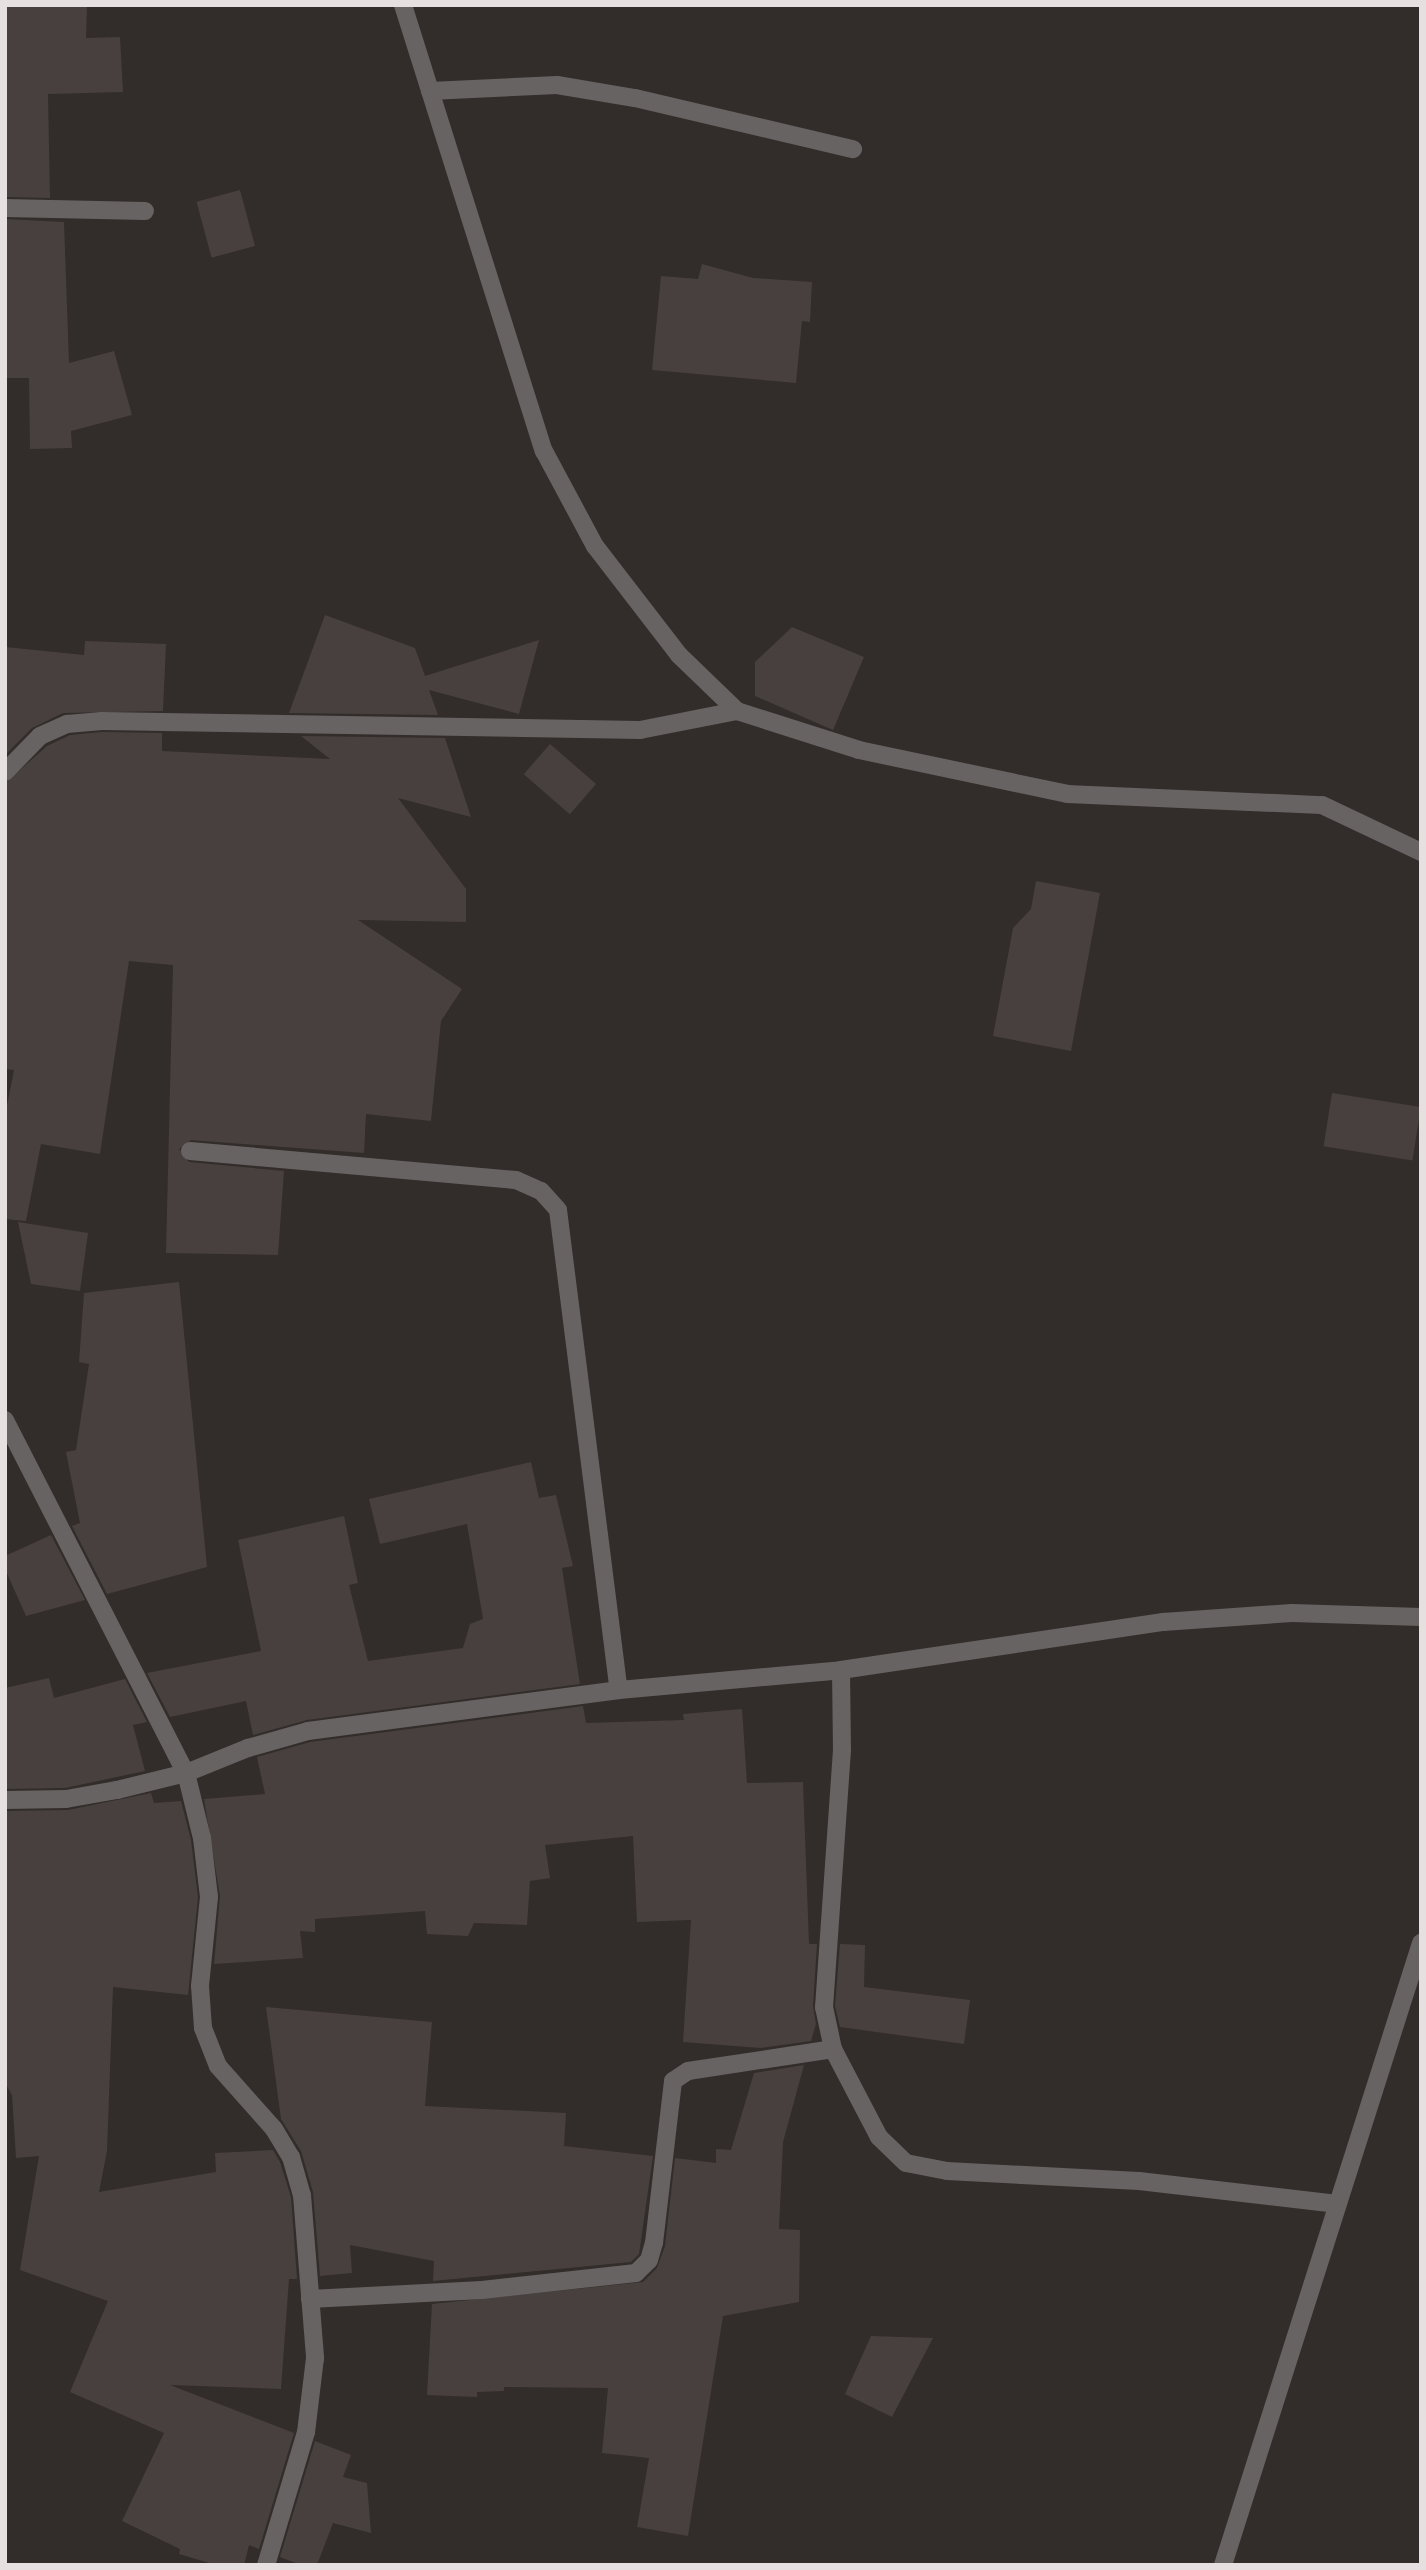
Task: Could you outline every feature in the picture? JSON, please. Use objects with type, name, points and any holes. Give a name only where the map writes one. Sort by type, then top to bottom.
[{"type":"street","points":[[403,5],[544,452],[596,546],[679,655],[737,710],[859,750],[1067,794],[1322,805],[1421,852]]},
{"type":"street","points":[[430,91],[557,85],[635,98],[853,149]]},
{"type":"street","points":[[5,208],[145,211]]},
{"type":"street","points":[[5,772],[40,736],[67,724],[90,722],[640,730],[737,710]]},
{"type":"street","points":[[190,1151],[516,1180],[541,1191],[558,1210],[619,1690]]},
{"type":"street","points":[[5,1420],[186,1773],[202,1838],[209,1896],[200,1986],[203,2028],[218,2066],[274,2129],[291,2157],[302,2195],[315,2358],[306,2432],[266,2565]]},
{"type":"street","points":[[5,1800],[66,1799],[186,1773],[248,1748],[308,1731],[619,1690],[841,1670],[1163,1622],[1292,1613],[1421,1617]]},
{"type":"street","points":[[841,1670],[842,1750],[824,2007],[833,2049],[879,2137],[906,2163],[947,2171],[1139,2181],[1338,2204]]},
{"type":"street","points":[[1223,2565],[1421,1943]]},
{"type":"street","points":[[310,2299],[482,2290],[636,2273],[649,2260],[654,2243],[673,2081],[688,2071],[833,2049]]},
{"type":"building","points":[[5,5],[87,5],[86,38],[120,37],[123,92],[48,94],[50,198],[5,197]]},
{"type":"building","points":[[240,190],[255,246],[212,258],[197,202]]},
{"type":"building","points":[[5,219],[64,222],[69,363],[114,351],[132,415],[71,431],[72,448],[30,449],[29,378],[5,378]]},
{"type":"building","points":[[702,264],[753,278],[812,282],[810,322],[802,321],[796,383],[652,370],[661,276],[698,279]]},
{"type":"building","points":[[325,615],[415,648],[425,676],[539,640],[519,714],[429,690],[438,715],[289,713]]},
{"type":"building","points":[[792,627],[864,657],[833,730],[755,696],[755,662]]},
{"type":"building","points":[[85,641],[166,644],[163,711],[63,713],[32,728],[5,755],[5,647],[84,655]]},
{"type":"building","points":[[102,732],[162,733],[162,751],[330,759],[301,736],[445,738],[471,817],[398,798],[466,889],[466,922],[358,920],[462,989],[441,1021],[431,1121],[366,1114],[364,1153],[191,1140],[179,1149],[189,1162],[284,1171],[278,1255],[166,1253],[173,965],[129,961],[100,1154],[41,1144],[26,1221],[5,1219],[5,1116],[14,1070],[5,1069],[5,783],[47,746],[70,735]]},
{"type":"building","points":[[550,744],[596,784],[570,814],[524,774]]},
{"type":"building","points":[[1036,881],[1100,893],[1071,1051],[993,1036],[1013,928],[1031,909]]},
{"type":"building","points":[[1332,1093],[1421,1107],[1412,1160],[1324,1146]]},
{"type":"building","points":[[18,1222],[88,1233],[80,1291],[31,1284]]},
{"type":"building","points":[[179,1282],[207,1567],[107,1594],[72,1526],[80,1523],[66,1452],[76,1450],[89,1364],[79,1362],[84,1293]]},
{"type":"building","points":[[531,1462],[539,1498],[556,1495],[573,1566],[562,1568],[580,1684],[307,1720],[253,1735],[246,1701],[170,1717],[147,1673],[261,1651],[238,1540],[344,1516],[358,1583],[349,1585],[368,1661],[463,1648],[470,1624],[483,1619],[467,1524],[380,1544],[369,1499]]},
{"type":"building","points":[[51,1535],[85,1600],[26,1616],[5,1569],[5,1556]]},
{"type":"building","points":[[49,1678],[54,1698],[125,1679],[147,1722],[133,1725],[145,1771],[65,1788],[5,1789],[5,1688]]},
{"type":"building","points":[[583,1706],[586,1723],[684,1720],[683,1714],[742,1709],[747,1783],[803,1782],[809,1944],[817,1944],[813,2006],[816,2024],[811,2041],[761,2048],[683,2042],[691,1920],[637,1922],[633,1836],[545,1845],[550,1878],[530,1881],[527,1925],[474,1923],[468,1936],[427,1934],[425,1911],[315,1919],[315,1932],[300,1931],[303,1958],[214,1964],[220,1896],[204,1799],[265,1794],[257,1757],[310,1742]]},
{"type":"building","points":[[151,1793],[154,1803],[181,1801],[191,1840],[198,1897],[188,1995],[113,1987],[107,2151],[99,2192],[216,2172],[215,2153],[273,2150],[280,2162],[291,2197],[297,2279],[289,2279],[281,2389],[170,2385],[294,2433],[259,2549],[249,2545],[244,2565],[216,2565],[179,2554],[180,2549],[122,2521],[164,2433],[70,2392],[108,2301],[20,2270],[39,2156],[16,2158],[12,2095],[5,2083],[5,1811],[68,1810]]},
{"type":"building","points":[[840,1944],[865,1945],[864,1987],[970,2000],[964,2044],[840,2027],[835,2006]]},
{"type":"building","points":[[266,2007],[432,2022],[425,2106],[566,2113],[564,2146],[653,2156],[639,2254],[631,2262],[433,2281],[434,2261],[350,2245],[352,2273],[320,2276],[313,2192],[301,2151],[281,2119]]},
{"type":"building","points":[[804,2065],[783,2142],[779,2229],[800,2230],[799,2302],[723,2316],[688,2536],[637,2527],[649,2458],[602,2453],[608,2388],[504,2387],[504,2391],[477,2392],[477,2397],[427,2395],[432,2304],[643,2282],[657,2268],[665,2246],[675,2158],[716,2163],[716,2149],[731,2150],[754,2073]]},
{"type":"building","points":[[871,2336],[933,2338],[892,2417],[845,2394]]},
{"type":"building","points":[[315,2441],[351,2455],[343,2477],[367,2483],[371,2533],[333,2523],[317,2565],[301,2565],[280,2557]]}]
